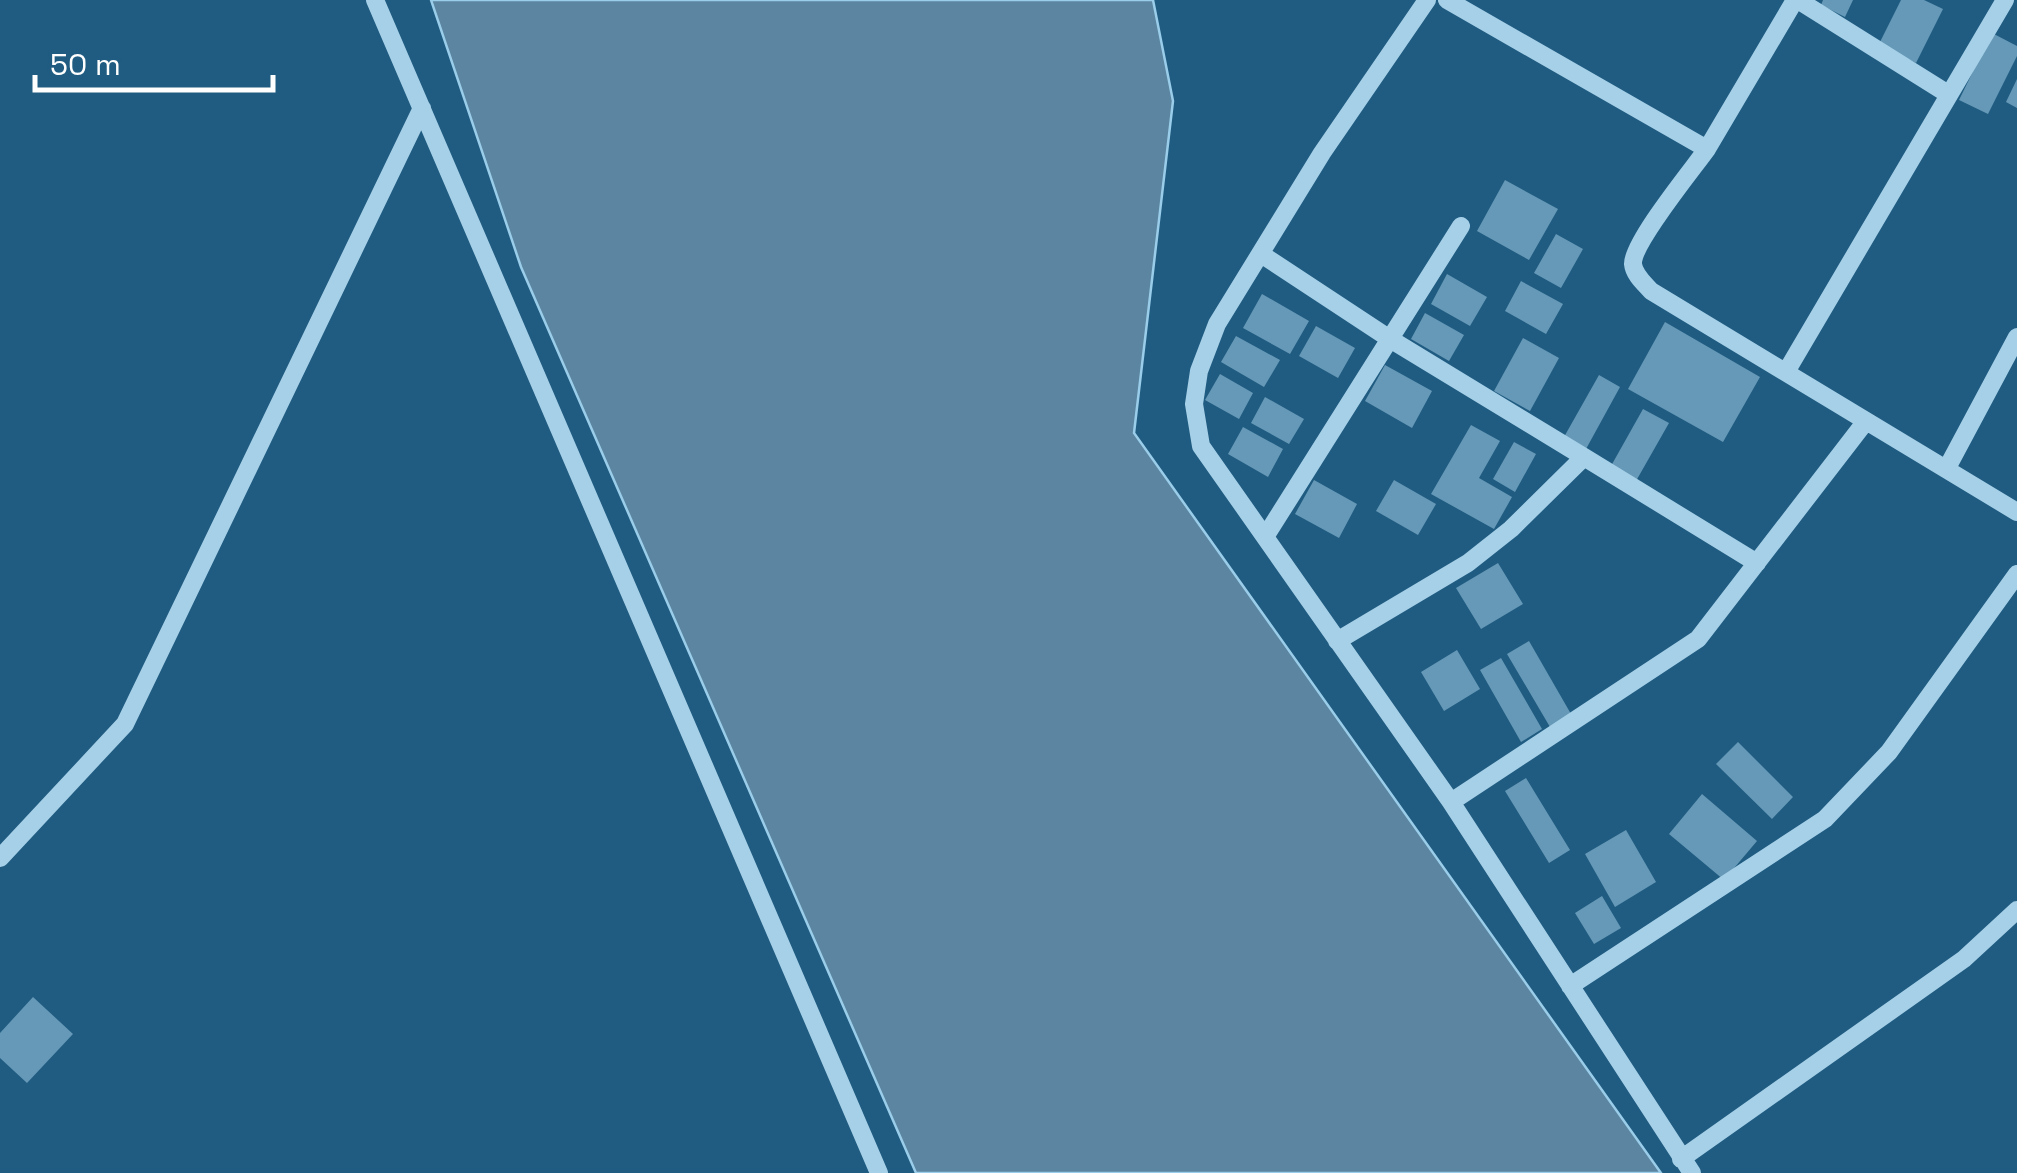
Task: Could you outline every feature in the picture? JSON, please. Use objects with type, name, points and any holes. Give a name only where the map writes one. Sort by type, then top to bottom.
[{"type":"street","points":[[375,0],[879,1173]]},
{"type":"street","points":[[1427,0],[1322,153],[1217,324],[1199,372],[1194,404],[1201,446],[1451,802],[1686,1166],[1964,959],[2017,910]]},
{"type":"street","points":[[1447,0],[1707,149]]},
{"type":"street","points":[[1948,94],[1796,0],[1707,149],[1639,243],[1633,263],[1651,291],[2017,512]]},
{"type":"street","points":[[1786,372],[2005,0]]},
{"type":"street","points":[[0,858],[125,724],[422,108]]},
{"type":"street","points":[[1265,537],[1461,226]]},
{"type":"street","points":[[1261,254],[1390,339],[1757,563]]},
{"type":"street","points":[[1947,468],[2017,337]]},
{"type":"street","points":[[1451,802],[1698,639],[1866,421]]},
{"type":"street","points":[[1337,641],[1468,563],[1511,529],[1584,457]]},
{"type":"street","points":[[1570,986],[1824,819],[1889,752],[2017,574]]},
{"type":"water","points":[[431,0],[1153,0],[1173,101],[1134,433],[1661,1173],[916,1173],[521,267]]},
{"type":"building","points":[[1823,0],[1853,0],[1845,17],[1821,5]]},
{"type":"building","points":[[1901,0],[1924,0],[1943,9],[1916,63],[1879,44]]},
{"type":"building","points":[[1992,33],[2017,46],[2017,56],[1988,114],[1959,100]]},
{"type":"building","points":[[2017,79],[2017,108],[2006,102]]},
{"type":"building","points":[[1505,180],[1558,209],[1529,260],[1477,231]]},
{"type":"building","points":[[1556,234],[1583,249],[1561,288],[1534,273]]},
{"type":"building","points":[[1447,274],[1487,297],[1470,326],[1431,304]]},
{"type":"building","points":[[1521,281],[1563,304],[1546,334],[1505,311]]},
{"type":"building","points":[[1262,294],[1309,321],[1290,354],[1243,328]]},
{"type":"building","points":[[1425,313],[1464,335],[1449,361],[1411,339]]},
{"type":"building","points":[[1665,322],[1760,377],[1723,442],[1628,389]]},
{"type":"building","points":[[1316,326],[1355,348],[1338,378],[1299,356]]},
{"type":"building","points":[[1236,336],[1280,360],[1264,387],[1221,362]]},
{"type":"building","points":[[1523,338],[1559,358],[1530,411],[1494,391]]},
{"type":"building","points":[[1385,365],[1432,391],[1412,428],[1365,401]]},
{"type":"building","points":[[1220,374],[1253,393],[1239,419],[1205,400]]},
{"type":"building","points":[[1599,375],[1620,387],[1586,449],[1564,437]]},
{"type":"building","points":[[1265,397],[1304,419],[1289,444],[1251,423]]},
{"type":"building","points":[[1643,409],[1669,423],[1636,481],[1611,466]]},
{"type":"building","points":[[1471,425],[1500,441],[1479,478],[1512,497],[1494,529],[1431,494]]},
{"type":"building","points":[[1243,427],[1283,449],[1268,477],[1228,454]]},
{"type":"building","points":[[1514,442],[1536,454],[1515,492],[1493,479]]},
{"type":"building","points":[[1314,480],[1357,504],[1339,538],[1295,514]]},
{"type":"building","points":[[1394,480],[1436,504],[1418,535],[1376,511]]},
{"type":"building","points":[[1498,563],[1523,604],[1481,629],[1456,588]]},
{"type":"building","points":[[1529,641],[1571,714],[1550,727],[1507,654]]},
{"type":"building","points":[[1457,650],[1480,689],[1444,711],[1421,672]]},
{"type":"building","points":[[1501,658],[1542,729],[1521,742],[1480,670]]},
{"type":"building","points":[[1738,742],[1793,797],[1772,819],[1716,764]]},
{"type":"building","points":[[1526,778],[1570,850],[1549,863],[1505,791]]},
{"type":"building","points":[[1702,794],[1757,841],[1724,880],[1669,834]]},
{"type":"building","points":[[1626,830],[1656,882],[1615,907],[1585,854]]},
{"type":"building","points":[[1602,896],[1621,928],[1594,944],[1575,913]]},
{"type":"building","points":[[33,997],[73,1034],[27,1083],[0,1058],[0,1033]]}]
